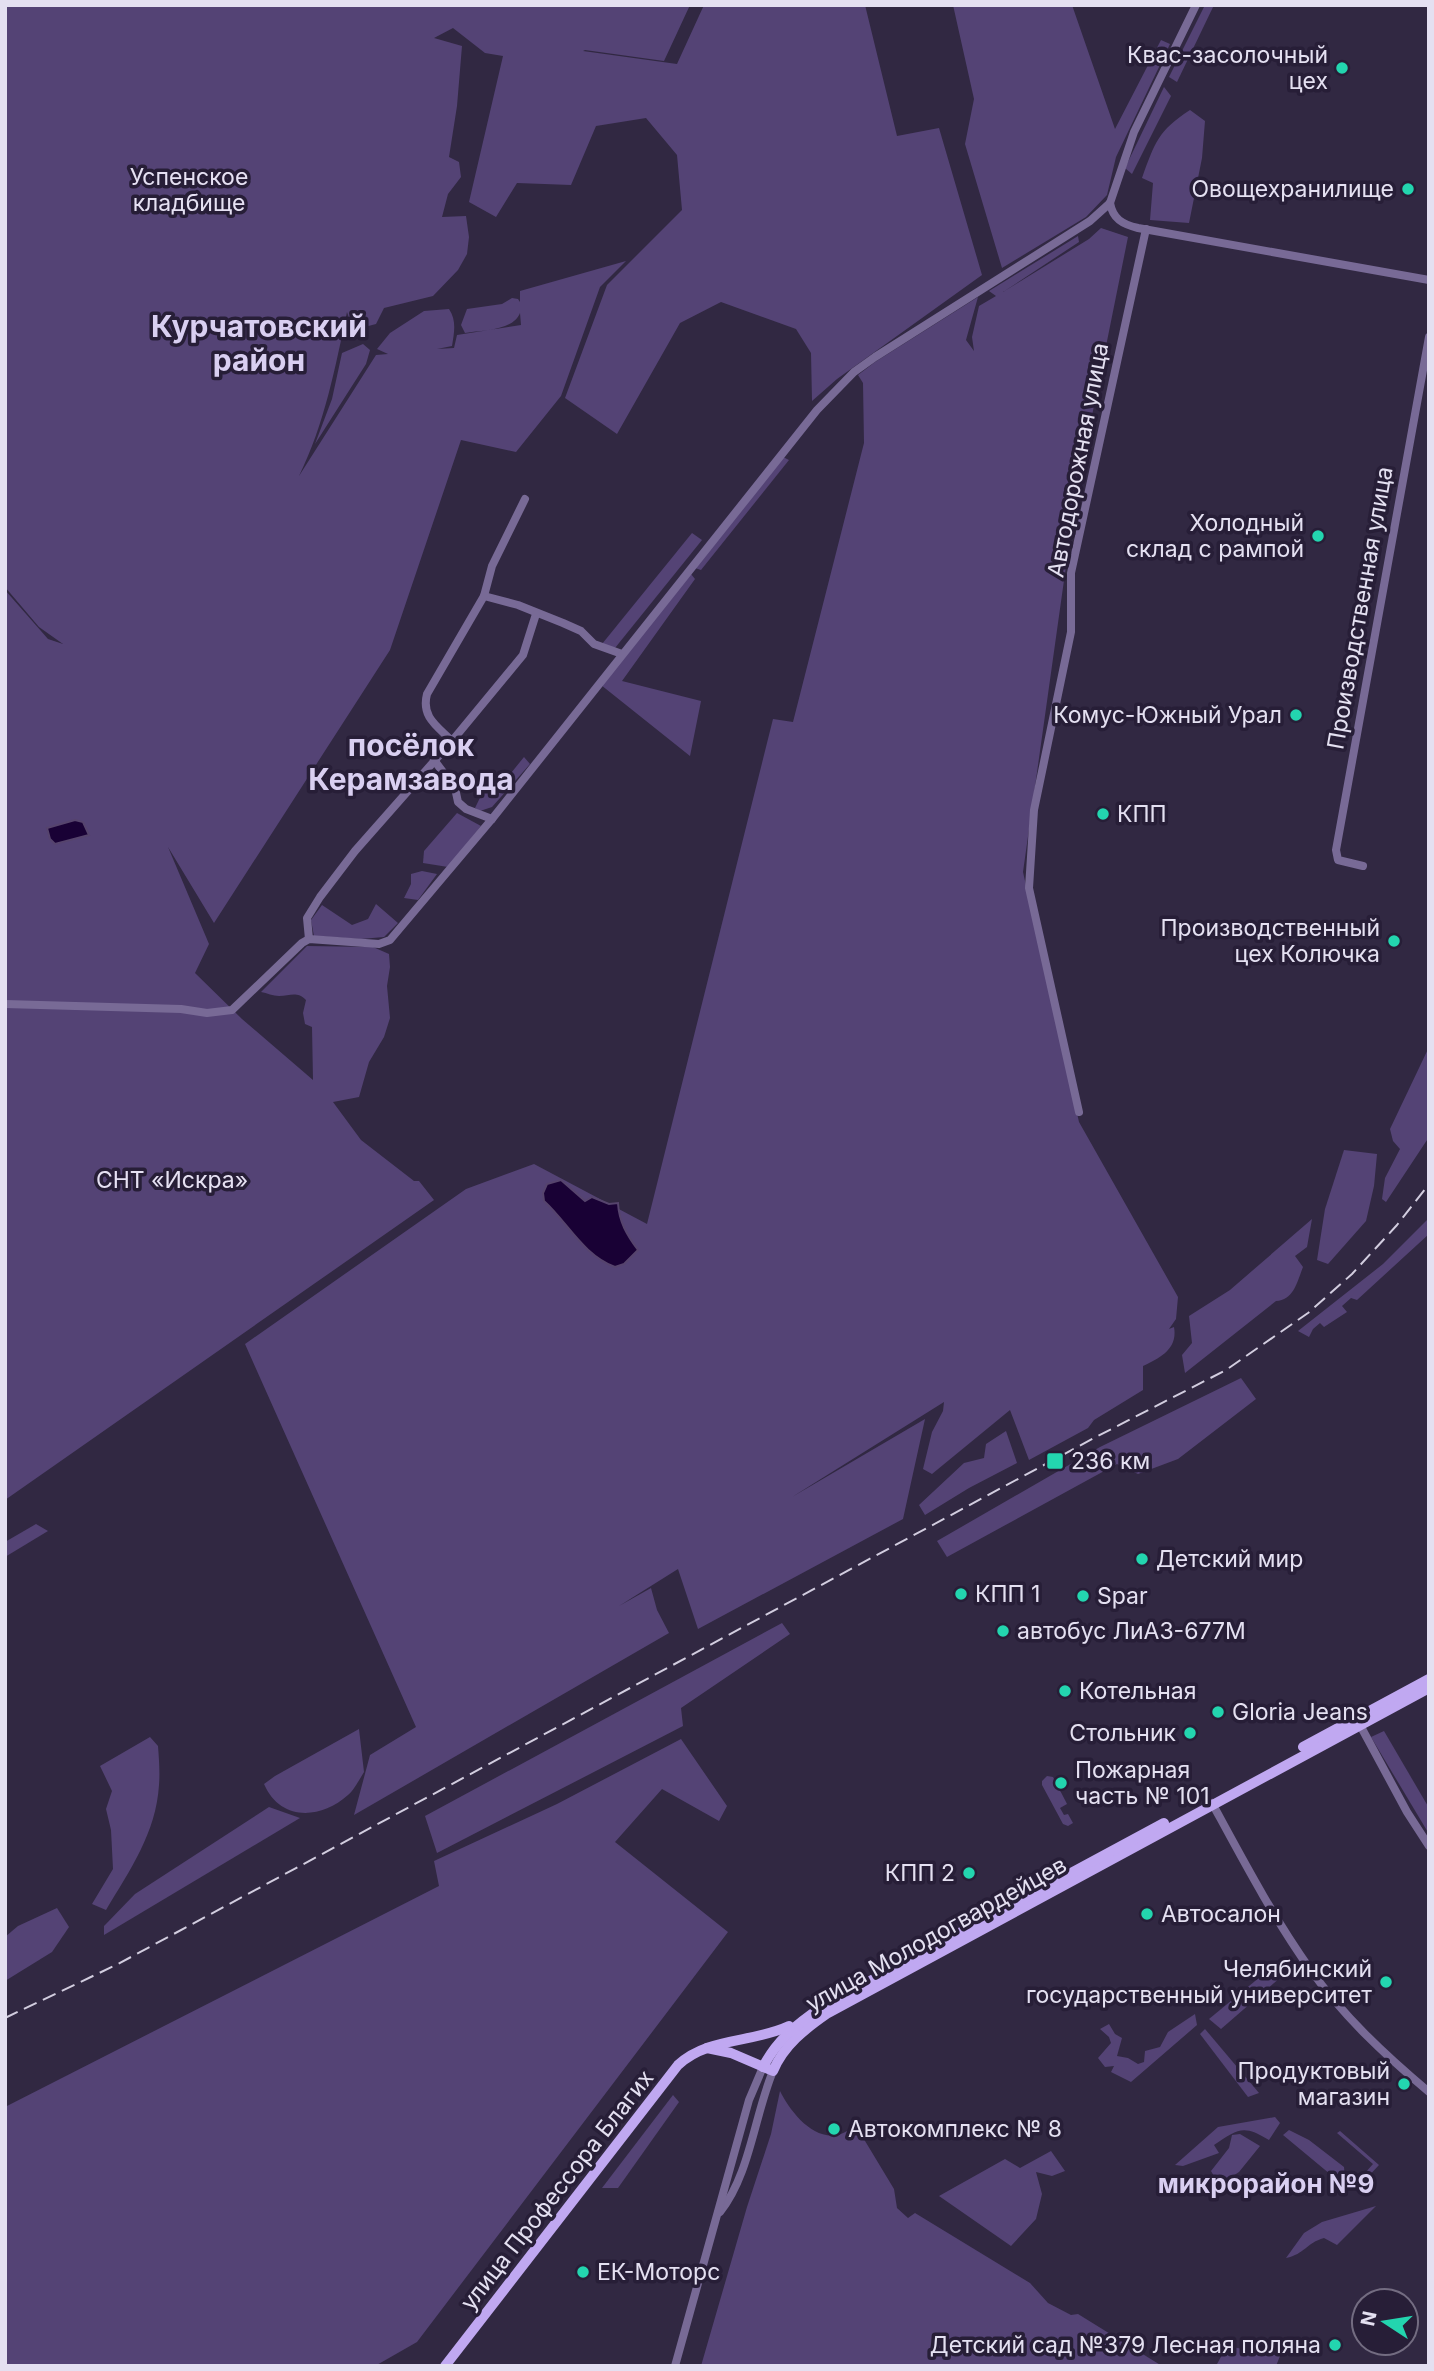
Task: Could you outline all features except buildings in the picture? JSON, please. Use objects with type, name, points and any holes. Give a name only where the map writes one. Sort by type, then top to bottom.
[{"type":"main road","name":"улица Молодогвардейцев","points":[[768,2069],[787,2047],[828,2012],[1004,1913],[1382,1708],[1429,1679]]},
{"type":"main road","name":"улица Молодогвардейцев","points":[[1382,1708],[1429,1688]]},
{"type":"main road","name":"улица Молодогвардейцев","points":[[768,2069],[778,2042],[804,2019],[841,1996],[1004,1913]]},
{"type":"main road","name":"улица Профессора Благих","points":[[445,2366],[667,2078],[686,2058],[707,2048],[766,2035],[804,2019]]},
{"type":"main road","points":[[707,2048],[731,2053],[768,2069]]},
{"type":"street","points":[[5,1003],[181,1009],[207,1013],[232,1010],[309,939],[379,943],[390,940],[492,819],[808,420],[854,372],[1090,221],[1110,203],[1133,132],[1196,5]]},
{"type":"street","points":[[1110,203],[1115,218],[1125,224],[1429,280]]},
{"type":"street","name":"Автодорожная улица","points":[[1079,1112],[1029,888],[1032,834],[1038,789],[1071,632],[1071,573],[1146,229]]},
{"type":"street","name":"Производственная улица","points":[[1363,866],[1338,860],[1336,850],[1429,337]]},
{"type":"street","points":[[452,741],[426,715],[424,704],[427,694],[484,596],[492,566],[525,499]]},
{"type":"street","points":[[484,596],[517,605],[581,631],[594,644],[622,654]]},
{"type":"street","points":[[309,939],[307,918],[320,897],[355,851],[523,655],[536,614]]},
{"type":"street","points":[[434,760],[455,788],[458,802],[492,819]]},
{"type":"street","points":[[1358,1721],[1407,1812],[1429,1846]]},
{"type":"street","points":[[1211,1801],[1271,1909],[1311,1971],[1374,2044],[1429,2092]]},
{"type":"street","name":"улица Молодогвардейцев","points":[[674,2366],[749,2100],[768,2069]]},
{"type":"green space","points":[[5,5],[690,5],[664,61],[583,51],[677,64],[704,5],[865,5],[897,136],[939,128],[982,275],[837,379],[812,401],[811,353],[796,329],[721,302],[680,323],[617,434],[565,398],[607,285],[682,210],[677,155],[646,118],[596,126],[571,185],[517,183],[496,217],[469,202],[503,56],[485,53],[453,28],[434,38],[462,46],[449,157],[459,162],[461,177],[448,194],[442,217],[466,216],[469,237],[467,254],[458,270],[433,296],[384,308],[376,324],[353,330],[347,312],[322,416],[299,476],[376,355],[388,354],[377,349],[390,333],[424,311],[449,309],[454,323],[452,346],[437,349],[454,348],[457,335],[521,325],[520,313],[516,319],[504,326],[465,333],[461,325],[467,309],[502,304],[512,298],[520,302],[520,291],[626,261],[600,287],[561,396],[516,452],[461,440],[390,650],[214,923],[168,847],[209,944],[195,973],[242,1019],[313,1080],[312,1027],[305,1024],[303,1013],[306,1000],[296,995],[277,996],[261,992],[307,946],[373,947],[389,954],[387,986],[390,1018],[384,1037],[369,1062],[359,1097],[333,1102],[361,1140],[414,1181],[419,1181],[434,1200],[5,1500],[5,590],[48,639],[63,644],[39,627],[5,587]]},
{"type":"green space","points":[[953,5],[1072,5],[1115,129],[1161,40],[1170,44],[1116,157],[1107,195],[1086,217],[1002,268],[965,144],[974,99]]},
{"type":"green space","points":[[1205,5],[1214,5],[1177,82],[1169,77]]},
{"type":"green space","points":[[1164,87],[1171,96],[1132,174],[1125,168]]},
{"type":"green space","points":[[1190,110],[1205,121],[1202,158],[1189,223],[1150,220],[1153,183],[1142,178],[1146,166],[1164,131]]},
{"type":"green space","points":[[1101,228],[1128,237],[1076,495],[1023,872],[1079,1122],[1178,1297],[1176,1319],[1169,1329],[1174,1327],[1173,1341],[1166,1352],[1143,1366],[1143,1390],[1094,1420],[1088,1428],[1029,1460],[1010,1410],[932,1474],[923,1469],[932,1432],[943,1411],[944,1402],[792,1497],[925,1419],[903,1519],[698,1629],[678,1569],[619,1606],[651,1588],[657,1610],[669,1633],[354,1815],[370,1755],[416,1727],[245,1344],[466,1189],[534,1164],[647,1224],[773,719],[793,722],[864,443],[863,383],[858,375],[978,297],[966,340],[974,351],[972,337],[979,306],[996,296],[989,291],[1078,236],[1079,242],[1003,292],[1089,239]]},
{"type":"green space","points":[[363,344],[370,350],[366,364],[315,444],[332,399],[342,353]]},
{"type":"green space","points":[[783,457],[789,460],[701,570],[695,568]]},
{"type":"green space","points":[[692,533],[702,540],[615,648],[602,644]]},
{"type":"green space","points":[[691,574],[695,579],[622,681],[701,701],[690,756],[601,685]]},
{"type":"green space","points":[[524,757],[530,764],[492,807],[480,811],[475,808],[491,775],[503,783]]},
{"type":"green space","points":[[457,813],[481,826],[448,867],[423,863],[424,851]]},
{"type":"green space","points":[[422,871],[437,874],[418,900],[404,898],[411,884],[411,874]]},
{"type":"green space","points":[[376,904],[398,923],[384,937],[361,939],[314,936],[311,920],[322,905],[352,925],[368,919]]},
{"type":"green space","points":[[1429,1047],[1429,1137],[1386,1202],[1382,1199],[1385,1178],[1400,1149],[1393,1141],[1390,1129]]},
{"type":"green space","points":[[1344,1150],[1377,1154],[1374,1186],[1366,1221],[1328,1264],[1317,1260],[1325,1209]]},
{"type":"green space","points":[[1429,1218],[1429,1234],[1357,1300],[1351,1298],[1342,1306],[1347,1312],[1324,1327],[1320,1323],[1309,1337],[1298,1331],[1383,1264]]},
{"type":"green space","points":[[1312,1219],[1307,1247],[1295,1256],[1303,1267],[1291,1294],[1276,1301],[1185,1373],[1182,1355],[1192,1343],[1189,1316],[1230,1290]]},
{"type":"green space","points":[[1241,1378],[1256,1399],[1178,1459],[1138,1474],[1117,1464],[947,1557],[937,1541],[1100,1447]]},
{"type":"green space","points":[[1006,1431],[1017,1463],[925,1515],[919,1505],[964,1463],[984,1458],[986,1444]]},
{"type":"green space","points":[[36,1524],[48,1531],[5,1557],[5,1542]]},
{"type":"green space","points":[[782,1623],[790,1634],[681,1708],[683,1726],[437,1853],[425,1816]]},
{"type":"green space","points":[[359,1729],[364,1772],[348,1795],[325,1809],[302,1813],[280,1805],[271,1796],[264,1784]]},
{"type":"green space","points":[[1384,1731],[1429,1808],[1429,1834],[1371,1737]]},
{"type":"green space","points":[[150,1737],[158,1746],[159,1766],[157,1803],[153,1819],[140,1850],[106,1910],[92,1904],[113,1869],[111,1830],[106,1809],[112,1791],[100,1766]]},
{"type":"green space","points":[[681,1739],[727,1806],[719,1821],[662,1789],[615,1842],[728,1932],[417,2342],[375,2366],[5,2366],[5,2107],[439,1886],[434,1861],[557,1804]]},
{"type":"green space","points":[[1047,1776],[1053,1777],[1067,1804],[1060,1808],[1064,1815],[1068,1814],[1073,1823],[1068,1826],[1063,1824],[1042,1785]]},
{"type":"green space","points":[[269,1807],[300,1818],[104,1935],[104,1926],[135,1894]]},
{"type":"green space","points":[[57,1908],[69,1927],[52,1952],[5,1981],[5,1937],[18,1926]]},
{"type":"green space","points":[[1266,1972],[1281,1977],[1221,2029],[1209,2019]]},
{"type":"green space","points":[[1195,2014],[1197,2025],[1131,2082],[1111,2072],[1114,2066],[1105,2067],[1098,2058],[1111,2043],[1109,2037],[1100,2029],[1109,2024],[1115,2034],[1122,2038],[1117,2056],[1138,2064],[1144,2062],[1145,2051],[1160,2047],[1168,2032]]},
{"type":"green space","points":[[1205,2029],[1259,2093],[1248,2097],[1200,2034]]},
{"type":"green space","points":[[780,2091],[797,2116],[812,2130],[831,2136],[856,2126],[894,2189],[897,2208],[908,2218],[915,2213],[1030,2283],[1048,2303],[1071,2315],[1078,2314],[1162,2366],[701,2366],[771,2134]]},
{"type":"green space","points":[[673,2095],[679,2102],[618,2188],[602,2188]]},
{"type":"green space","points":[[1275,2117],[1280,2123],[1269,2140],[1253,2132],[1241,2130],[1214,2145],[1219,2153],[1183,2166],[1175,2165],[1218,2127]]},
{"type":"green space","points":[[1289,2130],[1309,2140],[1344,2167],[1345,2178],[1365,2173],[1373,2164],[1337,2133],[1340,2131],[1379,2165],[1365,2180],[1336,2191],[1336,2179],[1283,2135]]},
{"type":"green space","points":[[1240,2134],[1260,2146],[1239,2172],[1219,2185],[1211,2171],[1229,2148],[1232,2135]]},
{"type":"green space","points":[[1051,2151],[1065,2171],[1052,2176],[1036,2172],[1042,2194],[1036,2219],[1011,2246],[939,2196],[1005,2159],[1020,2168]]},
{"type":"green space","points":[[1376,2206],[1337,2245],[1324,2238],[1286,2258],[1304,2233],[1322,2222]]},
{"type":"green space","points":[[1227,2346],[1280,2356],[1276,2366],[1217,2364]]},
{"type":"shaded area","points":[[75,820],[83,822],[89,835],[55,844],[50,839],[47,828]]},
{"type":"shaded area","points":[[561,1180],[585,1201],[592,1197],[609,1204],[618,1203],[624,1228],[638,1250],[624,1264],[615,1267],[594,1255],[544,1201],[543,1193],[547,1184]]},
{"type":"railway","points":[[5,2018],[118,1964],[1094,1438],[1226,1370],[1308,1313],[1352,1274],[1397,1225],[1429,1184]]},
{"type":"place","name":"Квас-засолочный цех","points":[[1342,68]]},
{"type":"place","name":"Овощехранилище","points":[[1408,189]]},
{"type":"place","name":"Холодный склад с рампой","points":[[1318,536]]},
{"type":"place","name":"Комус-Южный Урал","points":[[1296,715]]},
{"type":"place","name":"КПП","points":[[1103,814]]},
{"type":"place","name":"Производственный цех Колючка","points":[[1394,941]]},
{"type":"place","name":"236 км","points":[[1055,1461]]},
{"type":"place","name":"Детский мир","points":[[1142,1559]]},
{"type":"place","name":"КПП 1","points":[[961,1594]]},
{"type":"place","name":"Spar","points":[[1083,1596]]},
{"type":"place","name":"автобус ЛиАЗ-677М","points":[[1003,1631]]},
{"type":"place","name":"Котельная","points":[[1065,1691]]},
{"type":"place","name":"Gloria Jeans","points":[[1218,1712]]},
{"type":"place","name":"Стольник","points":[[1190,1733]]},
{"type":"place","name":"Пожарная часть № 101","points":[[1061,1783]]},
{"type":"place","name":"КПП 2","points":[[969,1873]]},
{"type":"place","name":"Автосалон","points":[[1147,1914]]},
{"type":"place","name":"Челябинский государственный университет","points":[[1386,1982]]},
{"type":"place","name":"Продуктовый магазин","points":[[1404,2084]]},
{"type":"place","name":"Автокомплекс № 8","points":[[834,2129]]},
{"type":"place","name":"ЕК-Моторс","points":[[583,2272]]},
{"type":"place","name":"Детский сад №379 Лесная поляна","points":[[1335,2345]]},
{"type":"district","name":"Курчатовский район","points":[[259,344]]},
{"type":"district","name":"посёлок Керамзавода","points":[[411,763]]},
{"type":"district","name":"микрорайон №9","points":[[1266,2184]]},
{"type":"park label","name":"Успенское кладбище","points":[[189,190]]},
{"type":"park label","name":"СНТ «Искра»","points":[[172,1180]]}]
